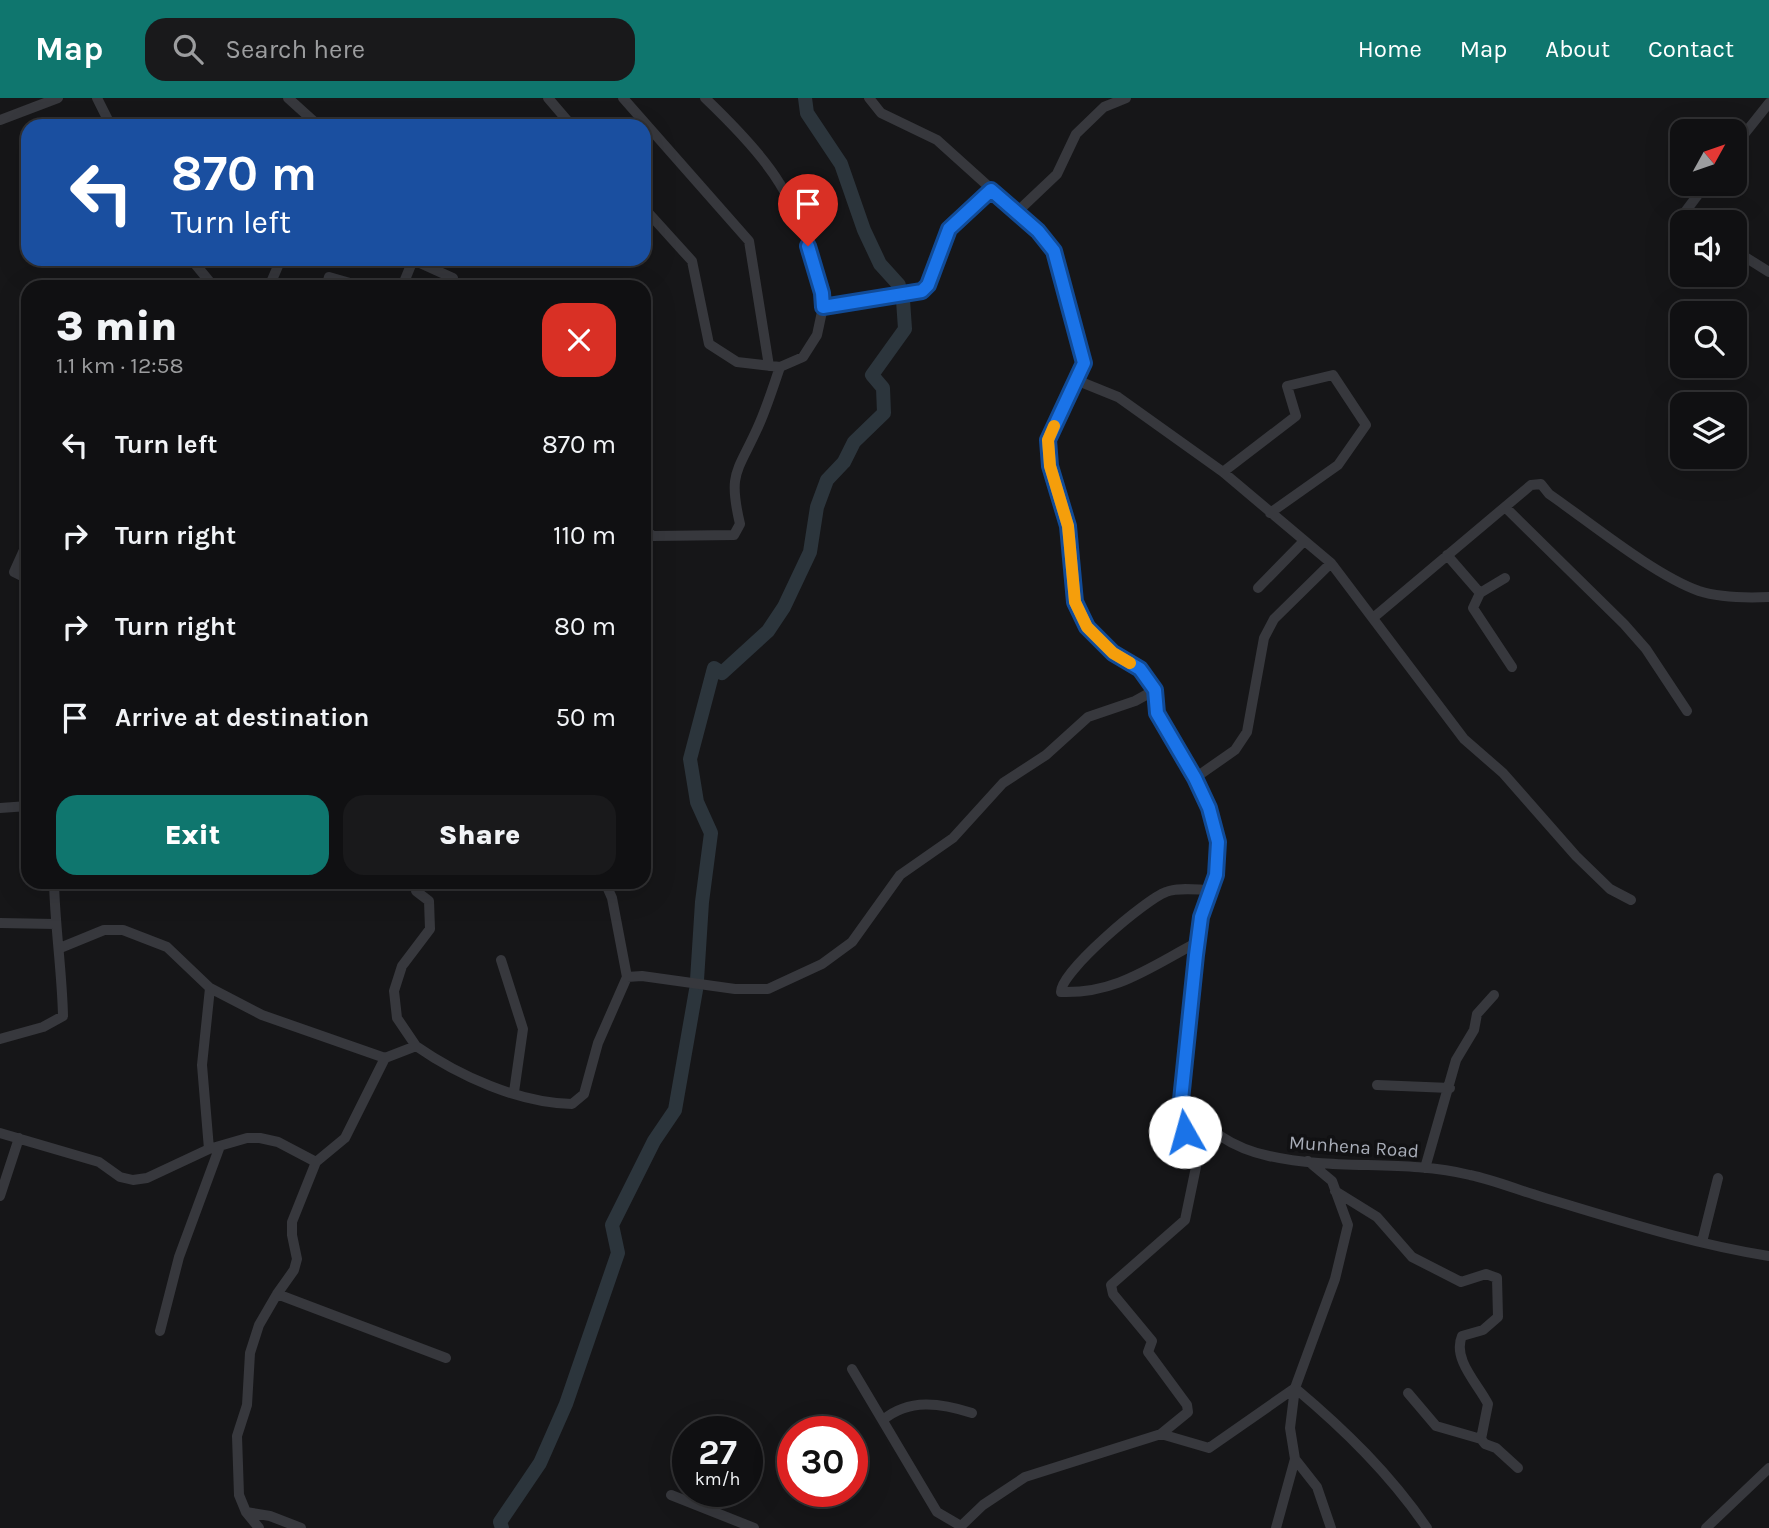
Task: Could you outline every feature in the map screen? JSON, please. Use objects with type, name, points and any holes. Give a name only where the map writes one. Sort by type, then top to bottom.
[{"type":"street","points":[[0,120],[58,98]]},
{"type":"street","points":[[97,98],[108,119]]},
{"type":"street","points":[[288,98],[311,119]]},
{"type":"street","points":[[548,98],[566,119]]},
{"type":"street","points":[[623,98],[642,119]]},
{"type":"street","points":[[651,216],[692,261],[709,344],[737,362],[774,366],[803,357],[817,335],[823,307],[822,293],[808,246],[780,184],[705,98]]},
{"type":"street","points":[[852,1369],[937,1513],[961,1526],[983,1505],[1025,1476],[1161,1434],[1188,1412],[1187,1405],[1148,1352],[1152,1341],[1113,1294],[1111,1285],[1185,1220],[1196,1167],[1185,1132],[1181,1100],[1198,942],[1216,875],[1218,842],[1209,808],[1195,778],[1157,713],[1155,690],[1140,669],[1113,653],[1087,627],[1075,602],[1068,526],[1050,466],[1048,440],[1084,363],[1054,251],[1038,231],[937,140],[881,113],[869,98]]},
{"type":"street","points":[[1017,212],[1057,174],[1076,134],[1104,107],[1126,98]]},
{"type":"street","points":[[1747,131],[1769,103]]},
{"type":"street","points":[[651,130],[749,241],[774,366],[757,429],[737,465],[733,494],[740,524],[734,535],[651,535]]},
{"type":"street","points":[[823,307],[922,291],[928,285],[949,229],[991,190]]},
{"type":"street","points":[[1747,258],[1769,272]]},
{"type":"street","points":[[427,266],[453,278]]},
{"type":"street","points":[[1223,472],[1296,416],[1287,386],[1333,375],[1366,425],[1338,465],[1270,513]]},
{"type":"street","points":[[1076,380],[1118,397],[1223,472],[1331,563],[1464,738],[1503,773],[1601,881],[1631,900]]},
{"type":"street","points":[[1373,618],[1531,485],[1541,484],[1549,494],[1671,578],[1701,592],[1745,598],[1769,597]]},
{"type":"street","points":[[1505,507],[1624,624],[1646,649],[1687,711]]},
{"type":"street","points":[[1258,588],[1304,541]]},
{"type":"street","points":[[21,555],[13,572],[21,576]]},
{"type":"street","points":[[1447,555],[1480,593]]},
{"type":"street","points":[[1195,778],[1235,750],[1247,732],[1264,638],[1274,619],[1331,563]]},
{"type":"street","points":[[1505,578],[1480,593],[1473,608],[1512,667]]},
{"type":"street","points":[[627,977],[642,975],[701,985],[768,989],[822,964],[852,943],[900,876],[953,838],[1003,782],[1046,755],[1088,717],[1135,701],[1155,690]]},
{"type":"street","points":[[0,808],[21,806]]},
{"type":"street","points":[[0,1039],[43,1027],[63,1016],[54,889]]},
{"type":"street","points":[[416,889],[429,901],[429,929],[402,966],[394,991],[397,1018],[416,1046],[443,1065],[514,1092],[552,1104],[572,1104],[584,1094],[598,1043],[627,977],[608,889]]},
{"type":"street","points":[[1198,942],[1121,983],[1091,993],[1061,992],[1060,987],[1073,966],[1109,933],[1151,901],[1167,891],[1210,890]]},
{"type":"street","points":[[0,923],[55,924]]},
{"type":"street","points":[[60,948],[104,930],[123,930],[167,947],[210,988],[262,1015],[385,1058],[416,1046]]},
{"type":"street","points":[[501,960],[523,1029],[514,1092]]},
{"type":"street","points":[[160,1331],[179,1257],[214,1148],[202,1065],[210,988]]},
{"type":"street","points":[[1425,1168],[1456,1060],[1474,1030],[1477,1014],[1494,995]]},
{"type":"street","points":[[259,1528],[246,1512],[239,1495],[237,1436],[247,1405],[250,1353],[259,1325],[294,1270],[297,1259],[292,1222],[316,1161],[345,1138],[385,1058]]},
{"type":"street","points":[[1377,1085],[1450,1088]]},
{"type":"street","name":"Munhena Road","points":[[1181,1100],[1202,1124],[1228,1143],[1268,1156],[1470,1174],[1702,1242],[1769,1256]]},
{"type":"street","points":[[0,1133],[99,1162],[120,1177],[133,1180],[146,1178],[214,1148],[260,1138],[278,1142],[316,1161]]},
{"type":"street","points":[[0,1196],[19,1138]]},
{"type":"street","points":[[1276,1528],[1295,1459],[1290,1428],[1295,1388],[1335,1279],[1348,1225],[1332,1181],[1308,1161]]},
{"type":"street","points":[[1702,1242],[1718,1178]]},
{"type":"street","points":[[1335,1191],[1377,1217],[1412,1257],[1461,1282],[1486,1274],[1497,1278],[1498,1317],[1483,1330],[1462,1336],[1459,1343],[1466,1372],[1488,1404],[1481,1439]]},
{"type":"street","points":[[277,1294],[446,1358]]},
{"type":"street","points":[[1161,1434],[1209,1448],[1295,1388]]},
{"type":"street","points":[[1295,1388],[1336,1423],[1398,1487],[1427,1528]]},
{"type":"street","points":[[1408,1393],[1436,1426],[1481,1439],[1485,1444],[1496,1448],[1518,1468]]},
{"type":"street","points":[[883,1420],[895,1409],[923,1404],[948,1405],[972,1413]]},
{"type":"street","points":[[1295,1459],[1317,1487],[1331,1528]]},
{"type":"street","points":[[1706,1528],[1769,1468]]},
{"type":"street","points":[[671,1495],[754,1528]]},
{"type":"street","points":[[973,1528],[983,1505]]},
{"type":"street","points":[[246,1512],[270,1516],[300,1528]]},
{"type":"waterway","points":[[805,98],[807,113],[841,164],[864,230],[880,264],[899,285]]},
{"type":"waterway","points":[[697,980],[702,902],[711,833],[697,802],[690,759],[714,668],[722,673],[768,631],[784,607],[810,552],[817,507],[827,480],[844,462],[854,442],[884,413],[883,388],[872,375],[905,329],[903,300]]},
{"type":"waterway","points":[[502,1528],[500,1522],[540,1463],[566,1404],[618,1253],[612,1225],[654,1141],[675,1110],[696,990]]},
{"type":"slow traffic","points":[[1054,426],[1048,440],[1050,466],[1061,494],[1068,526],[1075,602],[1087,627],[1113,653],[1130,663]]},
{"type":"route","points":[[808,246],[822,293],[823,307],[922,291],[928,285],[949,229],[991,190],[1038,231],[1054,251],[1084,363],[1048,440],[1050,466],[1061,494],[1068,526],[1075,602],[1087,627],[1113,653],[1140,669],[1155,690],[1157,713],[1195,778],[1209,808],[1218,842],[1216,875],[1201,917],[1196,955],[1181,1100],[1185,1132]]}]
